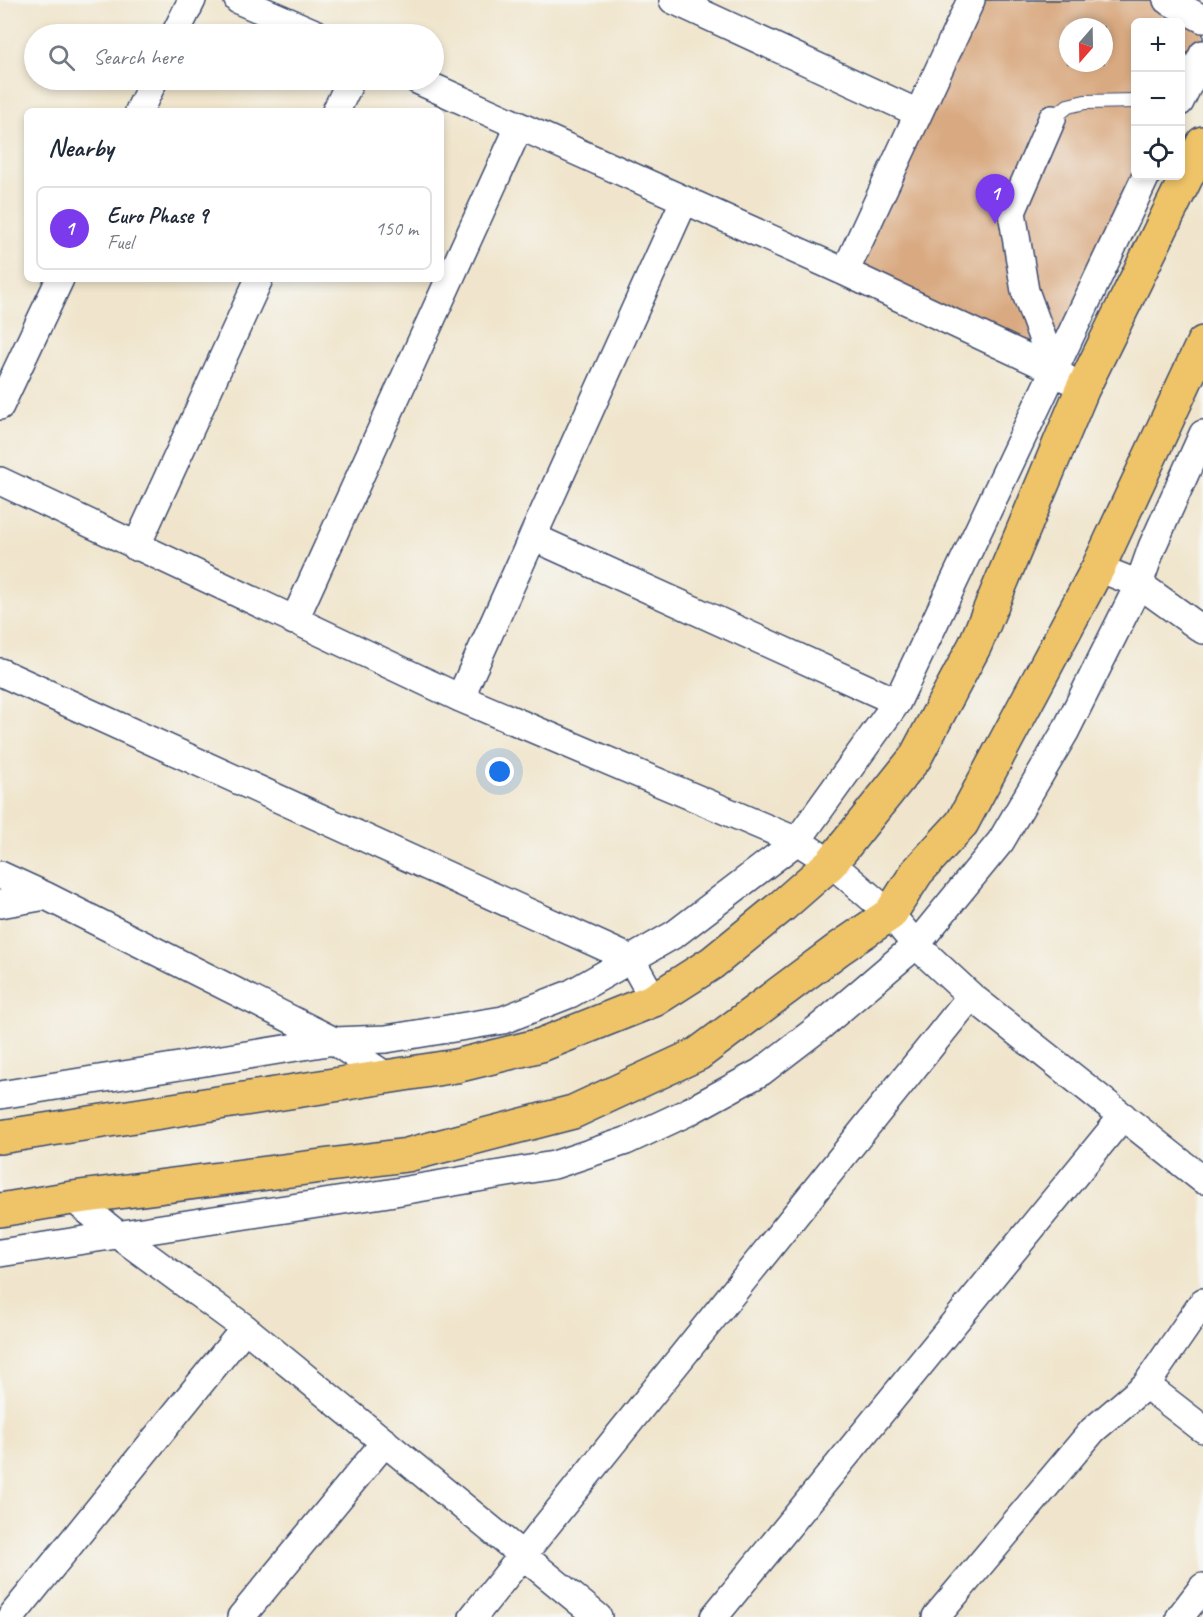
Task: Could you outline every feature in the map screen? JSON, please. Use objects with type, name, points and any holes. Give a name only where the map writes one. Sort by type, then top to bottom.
[{"type":"main road","points":[[0,1137],[456,1066],[542,1045],[654,1000],[712,963],[831,863],[915,758],[975,645],[1082,390],[1203,143]]},
{"type":"main road","points":[[0,1210],[72,1198],[407,1155],[573,1112],[698,1054],[840,948],[890,914],[917,872],[962,823],[1098,568],[1203,343]]},
{"type":"street","points":[[180,24],[192,0]]},
{"type":"street","points":[[238,0],[294,24]]},
{"type":"street","points":[[673,0],[918,113]]},
{"type":"street","points":[[845,272],[971,0]]},
{"type":"street","points":[[1167,0],[1203,19]]},
{"type":"street","points":[[1185,92],[1203,54]]},
{"type":"street","points":[[140,108],[149,90]]},
{"type":"street","points":[[337,108],[346,90]]},
{"type":"street","points":[[439,90],[845,272],[1054,370],[1082,390]]},
{"type":"street","points":[[1052,119],[1012,212],[1025,291],[1054,370]]},
{"type":"street","points":[[294,621],[519,127]]},
{"type":"street","points":[[0,1095],[334,1041],[386,1039],[503,1020],[570,994],[675,934],[797,841],[897,702],[1144,180]]},
{"type":"street","points":[[460,698],[684,201]]},
{"type":"street","points":[[0,406],[59,282]]},
{"type":"street","points":[[136,547],[258,282]]},
{"type":"street","points":[[0,1253],[554,1166],[626,1141],[686,1113],[761,1072],[821,1026],[916,945],[1001,841],[1065,732],[1139,584],[1152,547],[1203,434]]},
{"type":"street","points":[[0,481],[460,698],[797,841],[831,863],[890,914],[916,945],[971,996],[1203,1180]]},
{"type":"street","points":[[533,537],[897,702]]},
{"type":"street","points":[[1098,568],[1139,584],[1203,630]]},
{"type":"street","points":[[0,672],[631,959],[654,1000]]},
{"type":"street","points":[[0,875],[334,1041],[386,1076]]},
{"type":"street","points":[[0,904],[46,896]]},
{"type":"street","points":[[473,1617],[971,996]]},
{"type":"street","points":[[714,1617],[1123,1116]]},
{"type":"street","points":[[72,1198],[245,1328],[598,1617]]},
{"type":"street","points":[[936,1617],[1093,1430],[1146,1385],[1203,1302]]},
{"type":"street","points":[[11,1617],[245,1328]]},
{"type":"street","points":[[1146,1385],[1203,1429]]},
{"type":"street","points":[[241,1617],[385,1442]]},
{"type":"street","points":[[1180,1617],[1203,1587]]},
{"type":"lane","points":[[1052,119],[1068,106],[1085,102],[1131,101]]},
{"type":"building","points":[[970,0],[1156,0],[1203,20],[1203,54],[1185,92],[1185,18],[1131,18],[1131,180],[1134,180],[1054,370],[845,272]]},
{"type":"place","name":"Euro Phase 9","points":[[995,224]]}]
